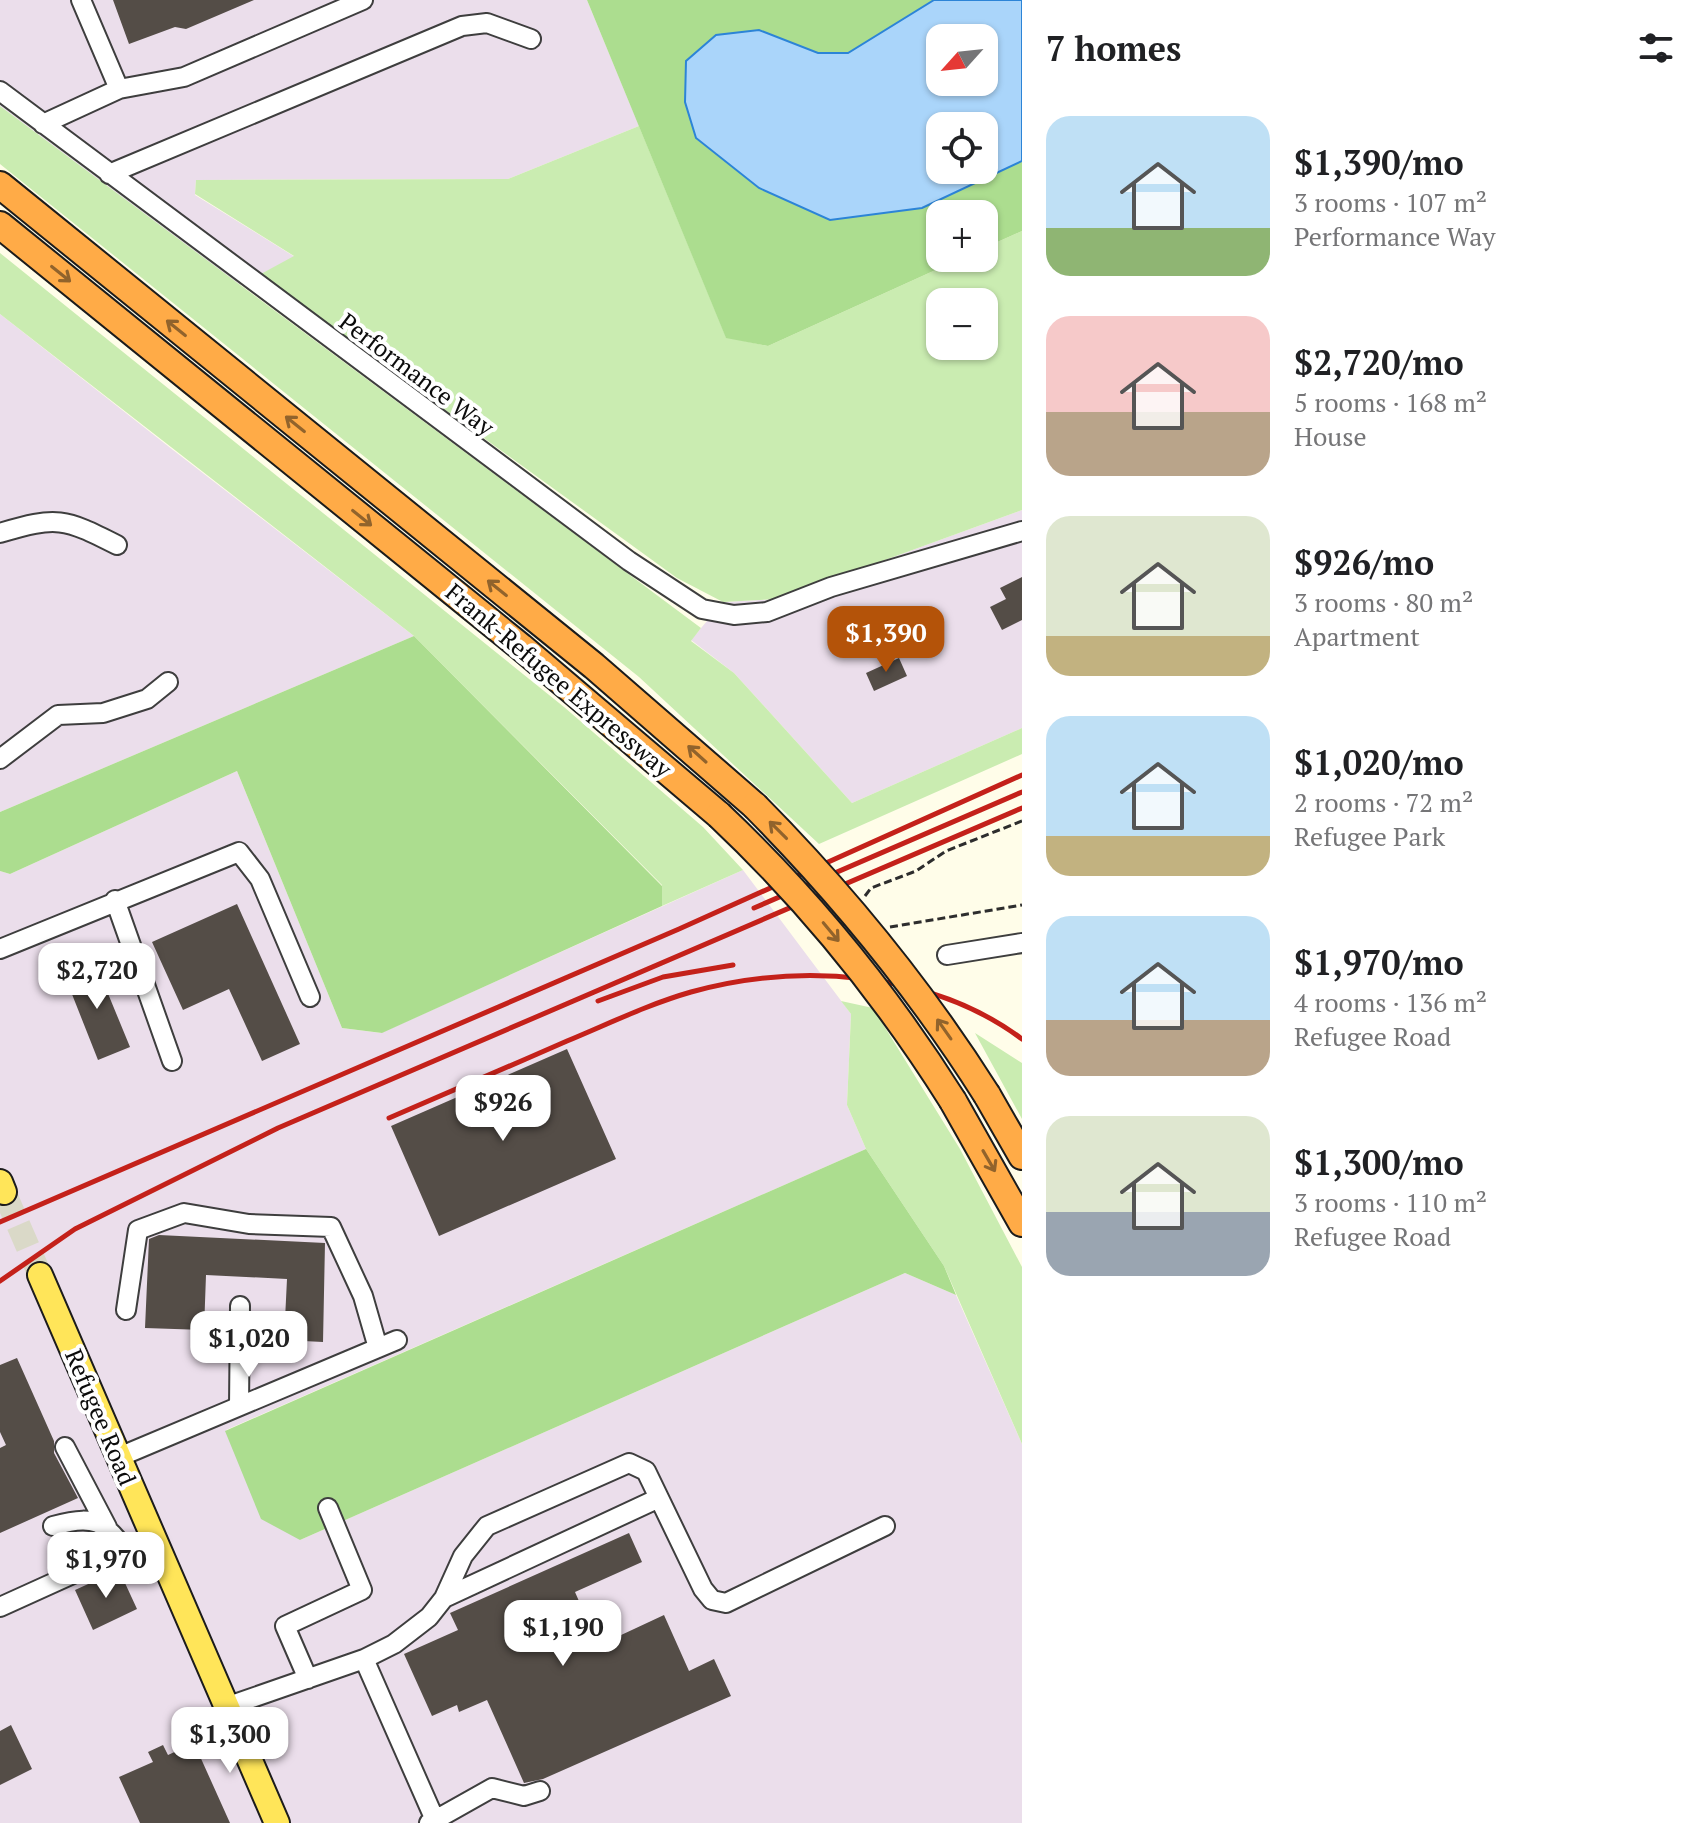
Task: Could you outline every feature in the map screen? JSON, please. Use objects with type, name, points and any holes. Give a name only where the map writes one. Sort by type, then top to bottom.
[{"type":"highway","name":"Frank-Refugee Expressway","points":[[0,185],[594,666],[755,806],[864,923],[935,1017],[987,1095],[1022,1156]]},
{"type":"highway","name":"Frank-Refugee Expressway","points":[[0,225],[521,647],[719,815],[797,893],[854,960],[911,1035],[953,1101],[1022,1223]]},
{"type":"main road","name":"Refugee Road","points":[[40,1275],[277,1823]]},
{"type":"street","points":[[81,0],[119,89]]},
{"type":"street","points":[[43,124],[119,89],[184,77],[330,7],[363,0]]},
{"type":"street","points":[[109,174],[462,26],[487,23],[531,39]]},
{"type":"street","name":"Performance Way","points":[[0,91],[629,561],[702,609],[734,615],[767,612],[831,587],[1022,531]]},
{"type":"street","points":[[0,533],[53,520],[81,527],[117,545]]},
{"type":"street","points":[[0,759],[58,715],[103,713],[147,699],[168,682]]},
{"type":"street","points":[[0,949],[239,852],[260,879],[310,997]]},
{"type":"street","points":[[115,900],[172,1061]]},
{"type":"street","points":[[947,955],[1022,943]]},
{"type":"street","points":[[126,1310],[138,1230],[184,1213],[249,1224],[331,1227],[363,1296],[378,1348]]},
{"type":"street","points":[[239,1406],[240,1306]]},
{"type":"street","points":[[119,1457],[397,1340]]},
{"type":"street","points":[[65,1447],[107,1527],[128,1549]]},
{"type":"street","points":[[226,1707],[364,1659],[419,1626],[444,1598],[463,1556],[487,1526],[629,1463],[646,1471],[703,1589],[712,1600],[726,1603],[885,1526]]},
{"type":"street","points":[[444,1598],[659,1498]]},
{"type":"street","points":[[308,1679],[285,1626],[362,1590],[328,1508]]},
{"type":"street","points":[[53,1526],[78,1520],[107,1527]]},
{"type":"street","points":[[0,1607],[128,1549],[155,1543]]},
{"type":"street","points":[[364,1659],[432,1822],[492,1788],[524,1796],[540,1791]]},
{"type":"path","points":[[863,903],[871,888],[916,871],[946,851],[1022,821]]},
{"type":"path","points":[[880,925],[888,927],[1022,905]]},
{"type":"shaded area","points":[[0,0],[587,0],[639,126],[508,179],[196,180],[195,195],[295,257],[240,285],[0,106]]},
{"type":"shaded area","points":[[0,314],[173,450],[414,636],[0,812]]},
{"type":"shaded area","points":[[1022,510],[1022,728],[852,803],[734,673],[691,640],[723,602],[778,599]]},
{"type":"shaded area","points":[[237,771],[342,1028],[381,1033],[743,870],[851,1014],[847,1105],[866,1149],[226,1430],[300,1540],[905,1273],[956,1295],[1022,1444],[1022,1823],[0,1823],[0,871],[10,874]]},
{"type":"green space","points":[[587,0],[934,0],[848,53],[818,53],[759,30],[922,208],[926,206],[926,272],[931,272],[768,346],[726,338]]},
{"type":"green space","points":[[0,106],[701,628],[691,641],[734,673],[852,803],[1022,728],[1022,754],[819,844],[639,677],[0,164]]},
{"type":"green space","points":[[639,126],[726,337],[768,346],[931,272],[998,272],[998,242],[1022,231],[1022,510],[778,599],[723,602],[677,578],[259,275],[294,256],[195,194],[196,180],[508,179]]},
{"type":"green space","points":[[1022,161],[1022,231],[998,242],[998,200],[939,200],[973,184],[998,184],[998,172]]},
{"type":"green space","points":[[0,253],[564,707],[703,827],[743,870],[662,906],[662,885],[414,636],[0,314]]},
{"type":"green space","points":[[414,636],[662,886],[662,906],[382,1033],[342,1028],[237,771],[10,874],[0,871],[0,812]]},
{"type":"green space","points":[[841,1001],[873,1008],[960,1149],[1022,1267],[1022,1444],[944,1266],[866,1149],[847,1105],[851,1014]]},
{"type":"green space","points":[[975,1033],[1022,1063],[1022,1119]]},
{"type":"green space","points":[[866,1149],[944,1266],[956,1295],[905,1273],[300,1540],[261,1519],[225,1431]]},
{"type":"water","points":[[934,0],[1022,0],[1022,161],[998,172],[998,112],[926,112],[926,184],[973,184],[939,200],[926,200],[926,206],[922,208],[830,220],[759,188],[696,138],[685,102],[686,61],[716,35],[759,30],[818,53],[848,53]]},
{"type":"building","points":[[113,0],[254,0],[186,29],[175,27],[129,44]]},
{"type":"building","points":[[1022,577],[1022,620],[1002,630],[990,607],[1006,599],[1000,588]]},
{"type":"building","points":[[899,658],[907,676],[874,691],[866,673]]},
{"type":"building","points":[[237,904],[300,1044],[262,1061],[229,989],[183,1010],[152,942]]},
{"type":"building","points":[[95,962],[130,1047],[98,1060],[64,974]]},
{"type":"building","points":[[567,1049],[616,1159],[439,1236],[391,1126]]},
{"type":"building","points":[[159,1235],[325,1243],[323,1342],[284,1340],[287,1279],[206,1275],[204,1330],[145,1328],[149,1239]]},
{"type":"building","points":[[17,1358],[54,1441],[54,1453],[78,1498],[0,1533],[0,1448],[6,1445],[0,1432],[0,1365]]},
{"type":"building","points":[[629,1533],[642,1562],[575,1592],[585,1615],[605,1606],[619,1636],[664,1615],[689,1671],[714,1659],[731,1696],[543,1779],[524,1783],[487,1700],[459,1712],[457,1705],[432,1716],[404,1654],[458,1630],[450,1613]]},
{"type":"building","points":[[119,1570],[137,1609],[93,1630],[75,1590]]},
{"type":"building","points":[[11,1725],[32,1769],[0,1785],[0,1731]]},
{"type":"building","points":[[194,1743],[230,1823],[140,1823],[119,1777],[153,1762],[148,1752],[163,1745],[168,1755]]},
{"type":"tunnel","points":[[4,1192],[40,1275]]},
{"type":"railway","points":[[0,1222],[679,929],[1022,775]]},
{"type":"railway","points":[[754,908],[1022,792]]},
{"type":"railway","points":[[0,1281],[75,1229],[278,1128],[1022,808]]},
{"type":"railway","points":[[598,1001],[663,977],[733,965]]},
{"type":"railway","points":[[389,1118],[660,1002],[732,983],[775,977],[863,979],[906,986],[986,1016],[1022,1039]]}]
